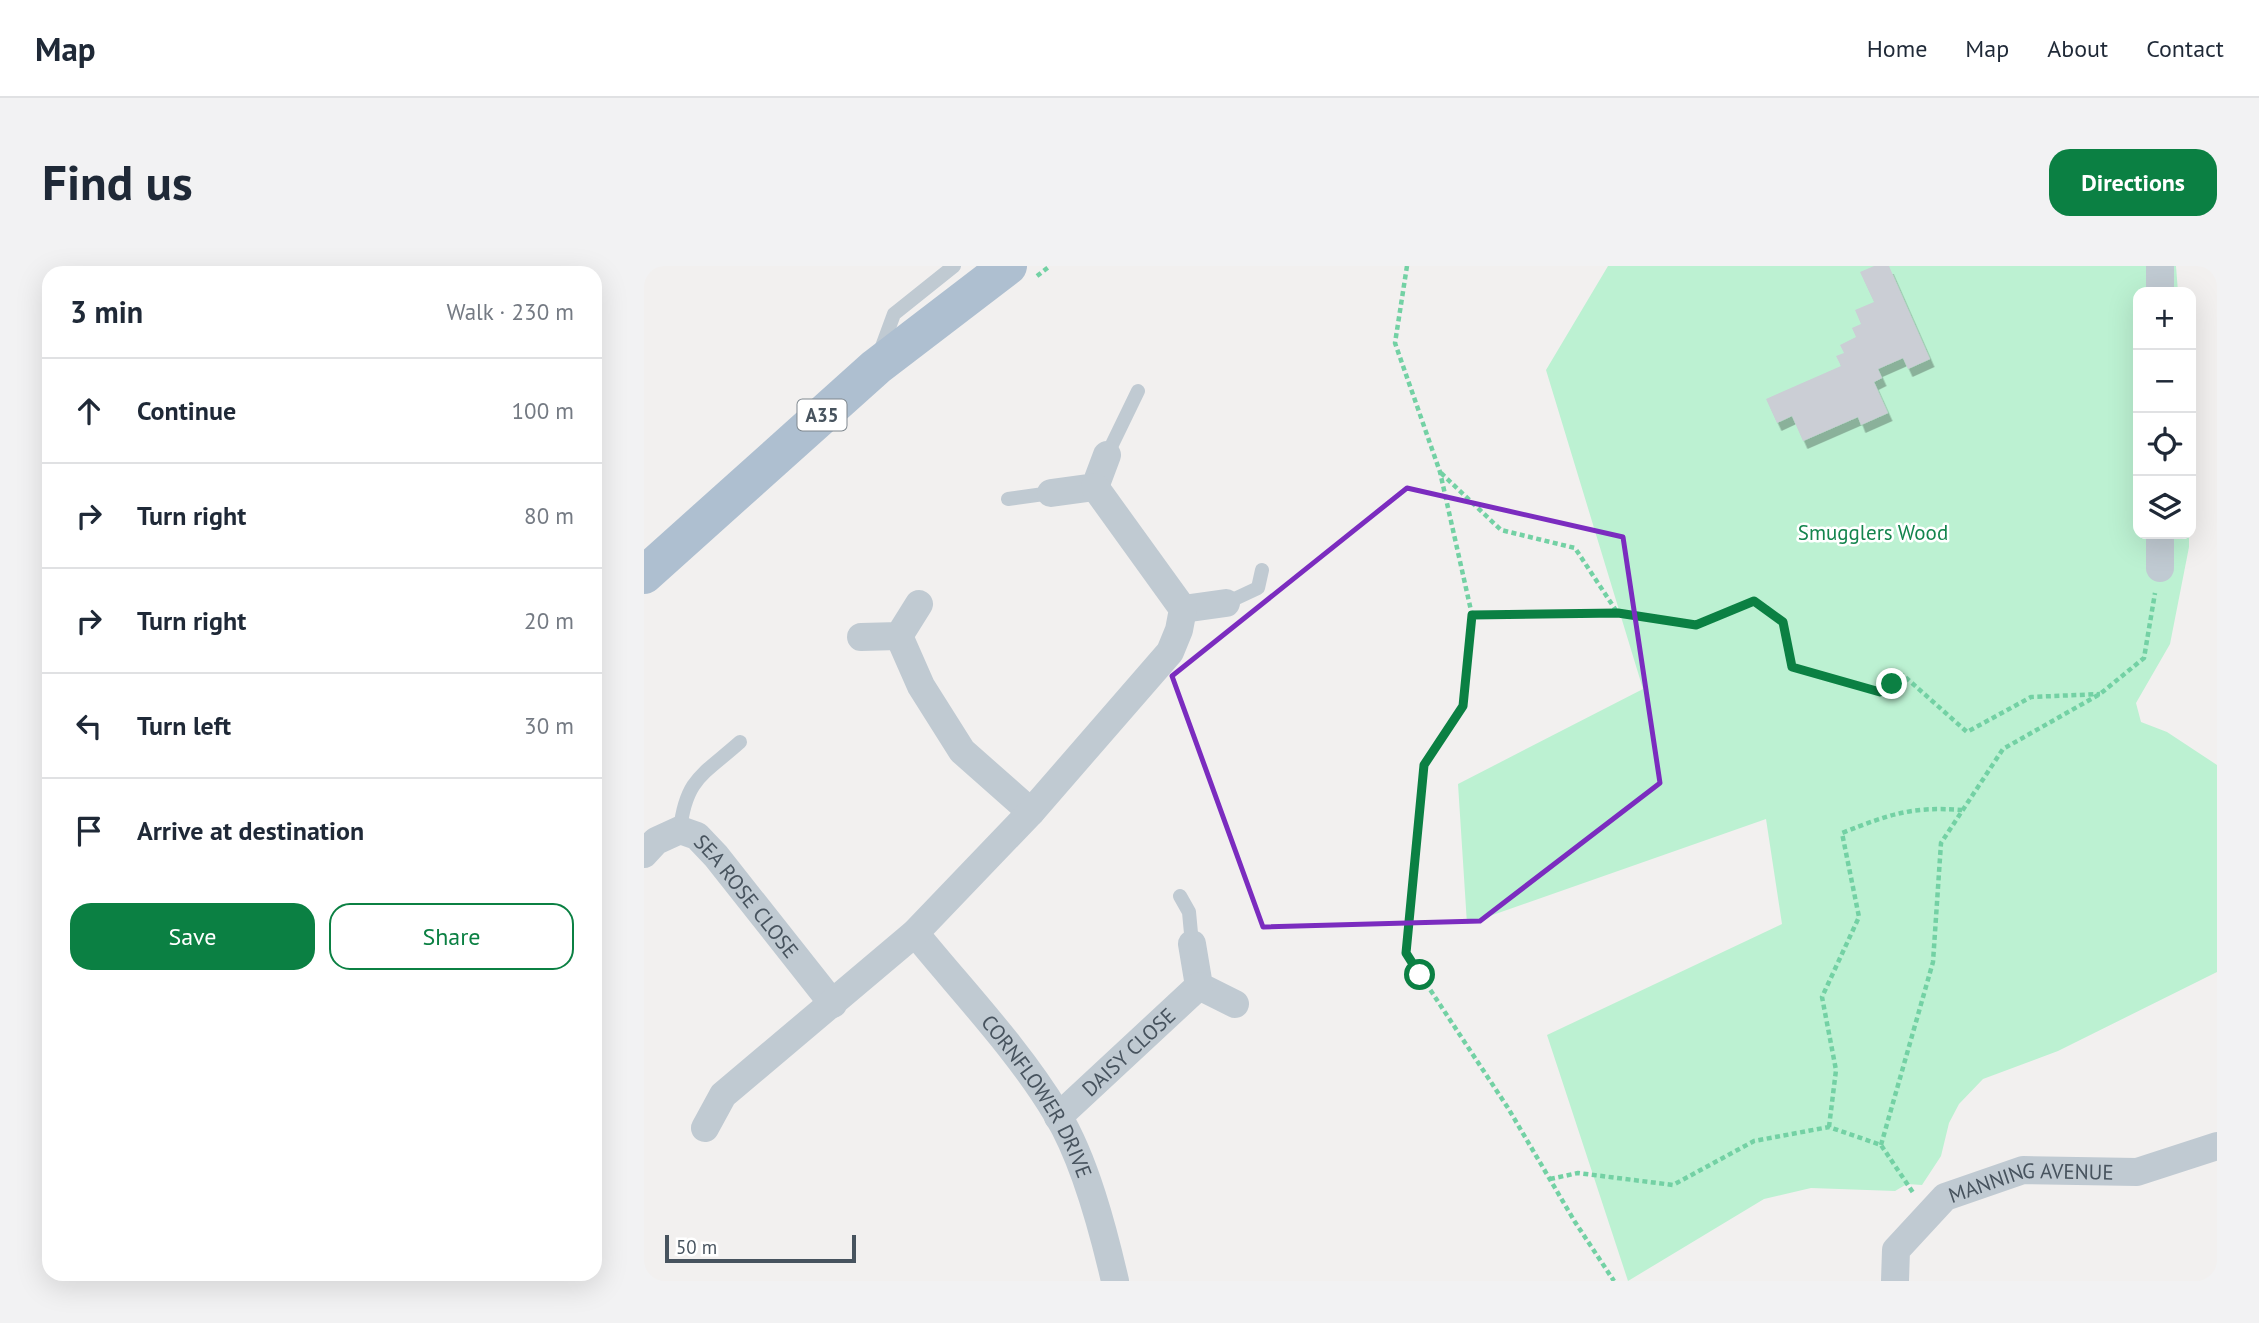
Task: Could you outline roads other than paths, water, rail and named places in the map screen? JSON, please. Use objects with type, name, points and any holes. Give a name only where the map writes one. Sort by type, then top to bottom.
[{"type":"main road","name":"A35","points":[[644,575],[876,367],[1008,266]]},
{"type":"street","points":[[2160,266],[2160,287]]},
{"type":"street","points":[[1095,487],[1107,455]]},
{"type":"street","points":[[1051,494],[1095,487]]},
{"type":"street","points":[[705,1128],[723,1095],[915,933],[1031,812],[1170,652],[1179,630],[1183,609],[1095,487]]},
{"type":"street","points":[[2160,539],[2160,568]]},
{"type":"street","points":[[1183,609],[1226,603]]},
{"type":"street","points":[[899,636],[919,604]]},
{"type":"street","points":[[899,636],[922,686],[962,751],[1031,812]]},
{"type":"street","points":[[861,637],[899,636]]},
{"type":"street","name":"SEA ROSE CLOSE","points":[[644,854],[656,841],[680,831],[697,836],[716,856],[833,1004]]},
{"type":"street","name":"CORNFLOWER DRIVE","points":[[915,933],[1022,1062],[1058,1116],[1102,1226],[1115,1281]]},
{"type":"street","points":[[1192,944],[1199,986],[1235,1004]]},
{"type":"street","name":"DAISY CLOSE","points":[[1058,1116],[1199,986]]},
{"type":"street","name":"MANNING AVENUE","points":[[1895,1281],[1896,1250],[1945,1197],[2024,1170],[2137,1172],[2217,1146]]},
{"type":"lane","points":[[876,367],[894,314],[954,266]]},
{"type":"lane","points":[[1107,455],[1138,391]]},
{"type":"lane","points":[[1008,499],[1051,494]]},
{"type":"lane","points":[[1226,603],[1258,588],[1262,569]]},
{"type":"lane","points":[[680,831],[683,802],[692,785],[740,743]]},
{"type":"lane","points":[[1180,896],[1189,912],[1192,944]]},
{"type":"park label","name":"Smugglers Wood","points":[[1873,532]]}]
